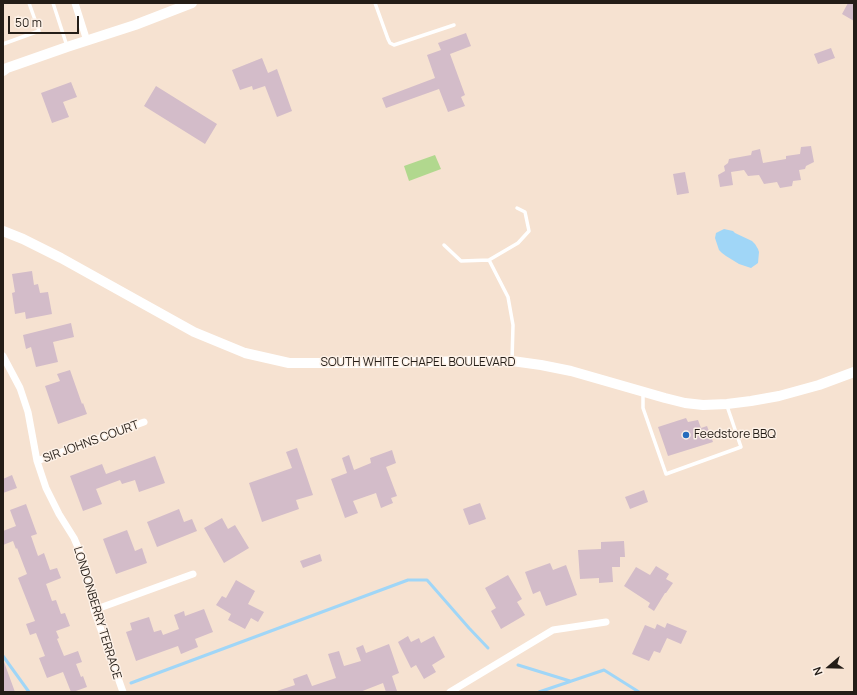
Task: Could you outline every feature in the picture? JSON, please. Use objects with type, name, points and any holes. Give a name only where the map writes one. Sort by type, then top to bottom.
[{"type":"main road","points":[[3,71],[7,68],[135,25],[192,3]]},
{"type":"main road","name":"SOUTH WHITE CHAPEL BOULEVARD","points":[[3,231],[61,258],[194,332],[245,353],[289,363],[512,361],[571,371],[685,403],[703,405],[727,404],[779,396],[854,372]]},
{"type":"street","points":[[75,3],[87,41]]},
{"type":"street","name":"LONDONBERRY TERRACE","points":[[3,356],[20,388],[28,412],[37,461],[46,488],[59,514],[74,538],[83,559],[90,584],[94,610],[122,692]]},
{"type":"street","name":"SIR JOHNS COURT","points":[[37,461],[144,422]]},
{"type":"street","points":[[94,610],[193,574]]},
{"type":"street","points":[[450,692],[553,630],[606,622]]},
{"type":"lane","points":[[3,44],[39,31],[30,3]]},
{"type":"lane","points":[[53,3],[67,47]]},
{"type":"lane","points":[[375,3],[388,39],[390,43],[394,45],[454,25]]},
{"type":"lane","points":[[444,245],[461,261],[489,260],[518,243],[529,231],[524,212],[517,208]]},
{"type":"lane","points":[[489,260],[508,297],[513,325],[512,361]]},
{"type":"lane","points":[[643,392],[643,408],[666,474],[741,447],[727,404]]},
{"type":"green space","points":[[435,155],[441,169],[409,181],[404,166]]},
{"type":"water","points":[[724,229],[733,231],[755,244],[759,252],[758,263],[751,268],[739,264],[719,250],[715,238],[716,233]]},
{"type":"building","points":[[848,3],[854,3],[854,21],[842,14]]},
{"type":"building","points":[[466,33],[471,46],[450,54],[465,95],[461,97],[465,106],[448,112],[439,89],[386,108],[382,98],[435,78],[427,55],[441,50],[438,43]]},
{"type":"building","points":[[831,48],[835,58],[818,64],[814,54]]},
{"type":"building","points":[[262,58],[268,73],[277,69],[292,111],[277,117],[265,86],[253,90],[252,86],[240,90],[232,70]]},
{"type":"building","points":[[71,82],[77,97],[63,102],[69,117],[52,123],[41,93]]},
{"type":"building","points":[[156,86],[217,124],[205,144],[144,106]]},
{"type":"building","points":[[811,146],[814,162],[806,166],[805,169],[799,170],[801,180],[793,181],[792,186],[780,188],[777,182],[764,184],[759,175],[748,176],[744,170],[731,172],[733,185],[720,187],[718,175],[725,171],[724,166],[728,163],[729,159],[751,155],[752,151],[760,149],[763,163],[786,159],[786,156],[800,154],[801,147]]},
{"type":"building","points":[[685,172],[689,193],[677,195],[673,174]]},
{"type":"building","points":[[32,271],[34,285],[38,284],[40,293],[48,292],[52,314],[26,319],[25,312],[15,314],[12,293],[15,292],[12,274]]},
{"type":"building","points":[[71,323],[74,337],[53,342],[58,362],[36,367],[31,347],[26,349],[23,335]]},
{"type":"building","points":[[70,370],[87,414],[58,424],[45,386],[60,381],[57,374]]},
{"type":"building","name":"Feedstore BBQ","points":[[686,418],[688,422],[698,420],[701,428],[707,426],[713,442],[668,456],[658,427]]},
{"type":"building","points":[[297,448],[313,495],[296,500],[299,509],[262,522],[249,483],[292,468],[286,452]]},
{"type":"building","points":[[392,450],[396,463],[386,467],[397,496],[391,498],[393,503],[381,508],[376,493],[353,501],[358,513],[345,518],[331,479],[347,473],[342,458],[349,455],[354,470],[371,463],[370,458]]},
{"type":"building","points":[[155,456],[165,483],[139,492],[135,480],[122,484],[120,480],[96,489],[102,504],[83,511],[70,476],[102,464],[106,474]]},
{"type":"building","points":[[12,475],[17,488],[3,493],[3,479]]},
{"type":"building","points":[[644,490],[648,502],[630,509],[625,497]]},
{"type":"building","points":[[480,503],[486,519],[469,525],[463,509]]},
{"type":"building","points":[[26,504],[37,534],[31,536],[38,556],[44,553],[50,570],[57,568],[61,578],[46,584],[52,601],[56,600],[61,614],[65,613],[70,626],[56,631],[59,638],[57,639],[64,656],[78,651],[82,662],[76,664],[87,687],[73,692],[71,692],[63,672],[47,678],[39,658],[45,656],[36,633],[30,635],[26,624],[35,621],[18,578],[27,574],[13,541],[3,545],[3,531],[16,526],[10,510]]},
{"type":"building","points":[[179,509],[184,522],[192,519],[197,531],[157,547],[147,522]]},
{"type":"building","points":[[222,518],[228,529],[235,525],[249,548],[224,563],[204,528]]},
{"type":"building","points":[[127,530],[135,551],[142,548],[147,563],[116,574],[103,539]]},
{"type":"building","points":[[624,541],[625,557],[620,557],[620,567],[612,567],[613,582],[599,583],[599,578],[580,579],[578,550],[601,549],[601,542]]},
{"type":"building","points":[[320,554],[322,561],[303,568],[300,561]]},
{"type":"building","points":[[550,563],[553,570],[566,565],[577,595],[546,606],[540,591],[533,594],[525,572]]},
{"type":"building","points":[[656,566],[669,574],[666,579],[673,583],[654,611],[648,607],[650,603],[624,586],[636,567],[650,575]]},
{"type":"building","points":[[508,575],[522,599],[517,602],[525,615],[501,629],[491,611],[496,608],[485,588]]},
{"type":"building","points":[[236,580],[255,591],[248,604],[264,612],[258,622],[251,618],[245,629],[228,620],[231,614],[216,605],[222,596],[226,598]]},
{"type":"building","points":[[204,609],[213,632],[195,639],[198,647],[181,654],[178,646],[136,661],[126,632],[132,630],[130,623],[149,617],[154,632],[161,630],[163,635],[179,629],[174,615],[184,611],[185,616]]},
{"type":"building","points":[[667,623],[687,631],[681,644],[667,638],[660,653],[654,651],[649,661],[632,654],[645,625],[655,629],[657,624],[665,628]]},
{"type":"building","points":[[408,636],[411,642],[419,638],[421,643],[434,636],[445,657],[432,665],[436,672],[424,679],[416,665],[411,668],[398,642]]},
{"type":"building","points":[[389,644],[399,673],[392,676],[397,691],[386,692],[383,683],[360,692],[277,692],[295,685],[293,679],[307,674],[312,686],[336,678],[328,654],[339,651],[344,666],[361,661],[356,648],[363,645],[366,653]]},
{"type":"building","points":[[4,662],[15,692],[3,692]]},
{"type":"waterway","points":[[131,683],[408,580],[427,580],[488,648]]},
{"type":"waterway","points":[[3,656],[29,692]]},
{"type":"waterway","points":[[518,665],[570,681]]},
{"type":"waterway","points":[[539,692],[604,670],[639,692]]},
{"type":"place","name":"Feedstore BBQ","points":[[686,435]]}]
